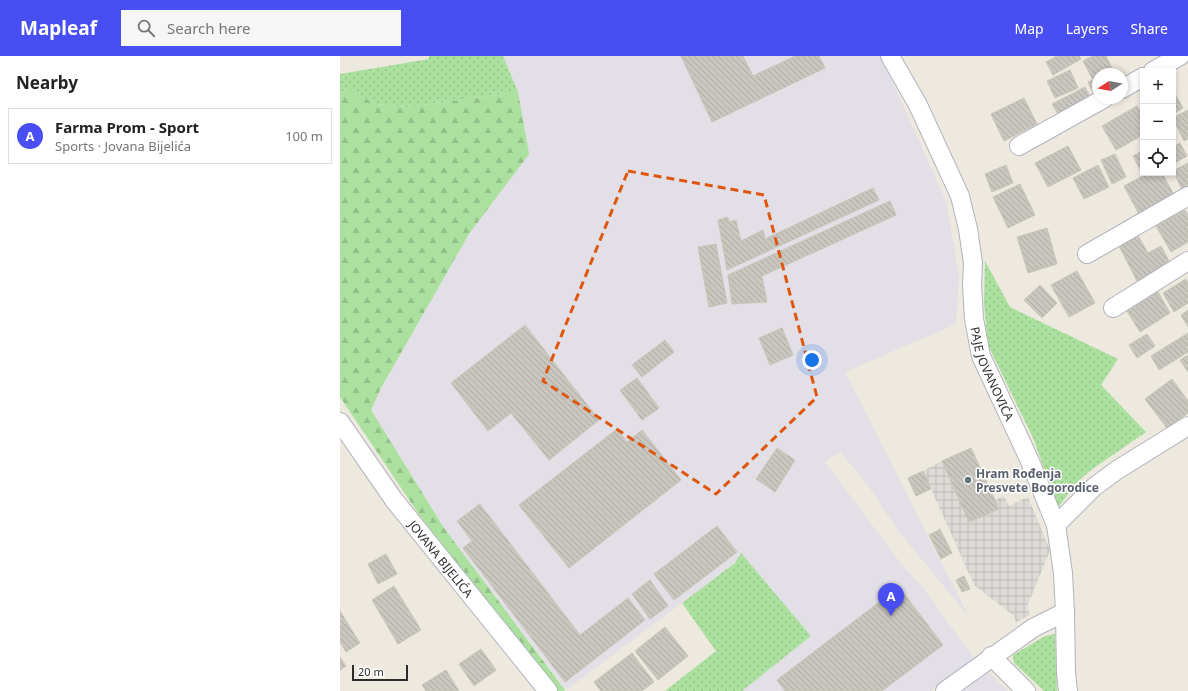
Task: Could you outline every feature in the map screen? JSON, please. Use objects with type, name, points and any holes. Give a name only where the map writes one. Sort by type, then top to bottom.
[{"type":"street","name":"PAJE JOVANOVIĆA","points":[[890,56],[918,105],[960,196],[968,229],[973,263],[972,285],[974,319],[981,356],[1029,459],[1056,525],[1063,573],[1066,673],[1068,691]]},
{"type":"street","points":[[1159,68],[1180,56]]},
{"type":"street","points":[[1128,86],[1140,79]]},
{"type":"street","points":[[1019,146],[1094,104]]},
{"type":"street","points":[[1087,254],[1188,196]]},
{"type":"street","points":[[1113,308],[1188,261]]},
{"type":"street","name":"JOVANA BIJELIĆA","points":[[340,422],[394,500],[548,691]]},
{"type":"street","points":[[1056,525],[1100,483],[1188,426]]},
{"type":"street","points":[[945,691],[991,656],[1033,628],[1065,612]]},
{"type":"street","points":[[991,656],[1026,691]]},
{"type":"highlighted area","points":[[628,171],[764,195],[817,397],[716,494],[543,381]]},
{"type":"shaded area","points":[[503,56],[881,56],[946,201],[959,276],[956,324],[845,372],[969,617],[896,528],[867,484],[840,452],[825,462],[902,565],[920,584],[974,658],[931,691],[742,691],[811,636],[741,553],[735,563],[566,690],[444,528],[371,410],[381,388],[469,234],[492,203],[518,92]]},
{"type":"shaded area","points":[[942,461],[970,522],[999,509],[995,500],[1004,496],[1009,506],[1028,497],[1050,550],[1027,607],[1030,615],[1016,622],[1013,615],[974,585],[923,471]]},
{"type":"shaded area","points":[[986,670],[1008,691],[957,691]]},
{"type":"green space","points":[[429,56],[503,56],[518,92],[407,107],[376,104],[349,90],[340,92],[340,74],[429,59]]},
{"type":"green space","points":[[349,90],[376,104],[407,107],[518,92],[529,154],[469,234],[381,388],[371,410],[444,528],[565,690],[564,691],[557,691],[420,516],[340,397],[340,92]]},
{"type":"green space","points":[[985,261],[1010,307],[1118,359],[1101,385],[1146,432],[1091,470],[1075,484],[1058,508],[1034,440],[988,345],[984,304]]},
{"type":"green space","points":[[741,553],[811,636],[742,691],[665,691],[716,651],[682,603],[735,563]]},
{"type":"green space","points":[[1055,634],[1057,691],[1044,691],[1014,663],[1013,655],[1045,636]]},
{"type":"building","points":[[681,56],[743,56],[753,76],[795,56],[819,56],[825,68],[712,122]]},
{"type":"building","points":[[1057,56],[1079,56],[1081,59],[1053,75],[1046,62]]},
{"type":"building","points":[[1093,56],[1106,56],[1112,68],[1092,68],[1092,78],[1083,61]]},
{"type":"building","points":[[1070,70],[1078,88],[1055,98],[1047,81]]},
{"type":"building","points":[[1092,80],[1092,91],[1088,82]]},
{"type":"building","points":[[1085,87],[1091,99],[1059,116],[1052,104]]},
{"type":"building","points":[[1176,95],[1183,108],[1176,112]]},
{"type":"building","points":[[1024,98],[1037,124],[1004,141],[991,114]]},
{"type":"building","points":[[1137,106],[1140,111],[1140,137],[1116,150],[1102,126]]},
{"type":"building","points":[[1188,110],[1188,139],[1184,141],[1176,124],[1176,116]]},
{"type":"building","points":[[1180,143],[1187,156],[1176,162],[1176,145]]},
{"type":"building","points":[[1068,146],[1081,170],[1048,187],[1035,163]]},
{"type":"building","points":[[1140,152],[1140,169],[1133,156]]},
{"type":"building","points":[[1115,154],[1126,177],[1112,184],[1101,160]]},
{"type":"building","points":[[1188,163],[1188,190],[1184,193],[1176,176],[1176,169]]},
{"type":"building","points":[[1006,165],[1013,183],[992,192],[985,174]]},
{"type":"building","points":[[1098,165],[1109,187],[1084,199],[1073,178]]},
{"type":"building","points":[[1142,176],[1164,176],[1174,195],[1139,214],[1124,186]]},
{"type":"building","points":[[1020,184],[1035,215],[1008,228],[993,197]]},
{"type":"building","points":[[873,188],[879,200],[727,270],[718,220],[728,217],[729,222],[736,220],[741,241],[763,230],[765,239]]},
{"type":"building","points":[[890,201],[896,215],[762,276],[767,302],[732,304],[728,275]]},
{"type":"building","points":[[1185,210],[1188,215],[1188,242],[1171,252],[1156,226]]},
{"type":"building","points":[[1047,228],[1057,264],[1028,273],[1017,237]]},
{"type":"building","points":[[1136,232],[1148,253],[1161,246],[1170,263],[1137,281],[1117,242]]},
{"type":"building","points":[[716,244],[727,303],[709,307],[698,247]]},
{"type":"building","points":[[1077,271],[1095,303],[1069,317],[1051,285]]},
{"type":"building","points":[[1186,279],[1188,283],[1188,303],[1174,312],[1163,293]]},
{"type":"building","points":[[1040,285],[1057,303],[1042,318],[1024,300]]},
{"type":"building","points":[[1158,292],[1170,313],[1140,332],[1127,311]]},
{"type":"building","points":[[1188,310],[1188,327],[1181,315]]},
{"type":"building","points":[[525,325],[599,420],[549,460],[511,413],[488,431],[451,383]]},
{"type":"building","points":[[782,328],[793,355],[770,365],[759,338]]},
{"type":"building","points":[[1188,333],[1188,352],[1159,370],[1151,356]]},
{"type":"building","points":[[1147,334],[1155,346],[1137,358],[1129,345]]},
{"type":"building","points":[[665,340],[674,352],[642,377],[632,365]]},
{"type":"building","points":[[1188,355],[1188,372],[1180,360]]},
{"type":"building","points":[[637,378],[659,408],[642,420],[620,390]]},
{"type":"building","points":[[1172,379],[1188,401],[1188,413],[1167,428],[1145,399]]},
{"type":"building","points":[[617,429],[627,442],[642,430],[681,480],[569,568],[519,505]]},
{"type":"building","points":[[777,448],[795,460],[775,492],[756,479]]},
{"type":"building","name":"Hram Rođenja Presvete Bogorodice","points":[[971,448],[999,509],[969,522],[942,461]]},
{"type":"building","points":[[923,471],[931,489],[916,496],[908,478]]},
{"type":"building","points":[[480,504],[580,635],[628,598],[645,620],[565,682],[463,548],[472,541],[457,521]]},
{"type":"building","points":[[717,526],[737,552],[674,600],[654,574]]},
{"type":"building","points":[[940,529],[952,553],[941,559],[929,535]]},
{"type":"building","points":[[386,554],[397,574],[378,584],[368,564]]},
{"type":"building","points":[[964,576],[970,589],[962,592],[956,580]]},
{"type":"building","points":[[650,580],[668,606],[650,619],[632,594]]},
{"type":"building","points":[[394,586],[421,630],[398,644],[372,600]]},
{"type":"building","points":[[899,587],[943,645],[882,691],[785,691],[777,680]]},
{"type":"building","points":[[340,611],[360,643],[346,652],[340,642]]},
{"type":"building","points":[[665,627],[688,656],[658,680],[635,651]]},
{"type":"building","points":[[481,649],[496,670],[474,686],[459,664]]},
{"type":"building","points":[[632,653],[654,682],[642,691],[601,691],[594,682]]},
{"type":"building","points":[[340,657],[346,666],[340,670]]},
{"type":"building","points":[[446,670],[459,691],[426,691],[422,685]]},
{"type":"place","name":"Hram Rođenja Presvete Bogorodice","points":[[968,480]]},
{"type":"place","name":"Farma Prom - Sport","points":[[891,616]]}]
